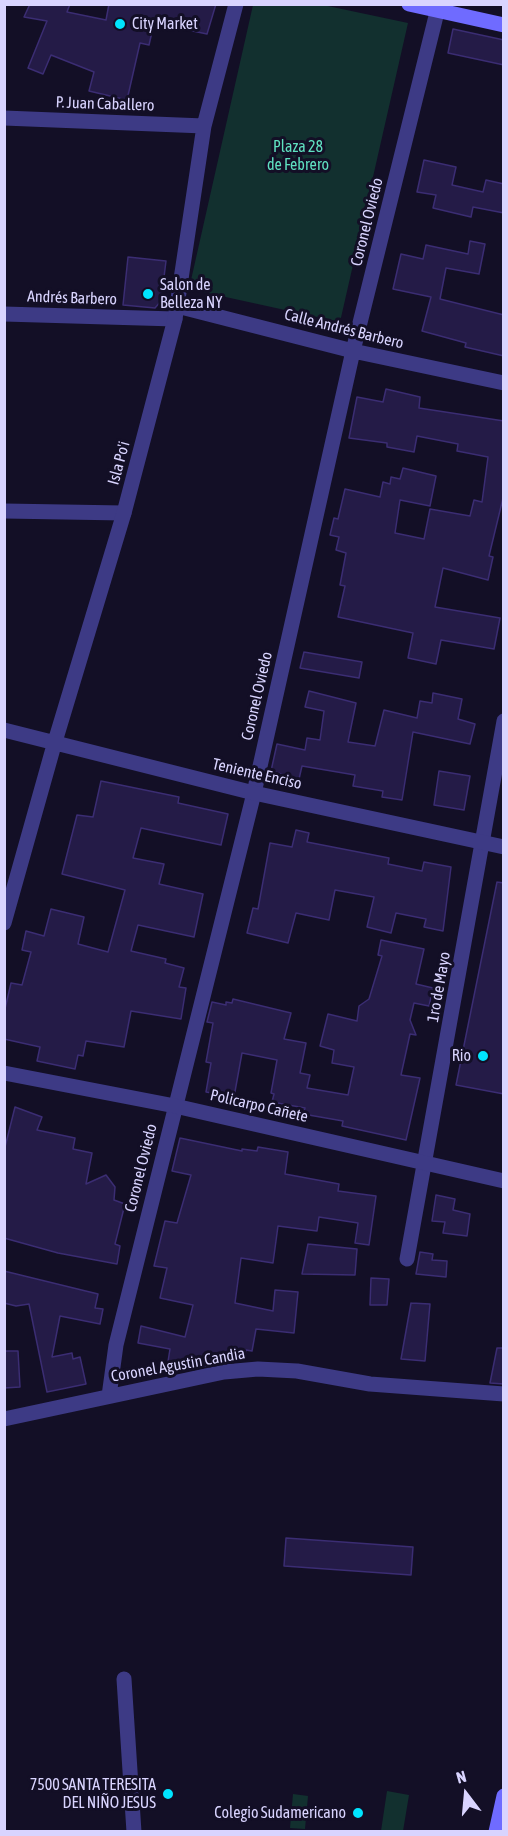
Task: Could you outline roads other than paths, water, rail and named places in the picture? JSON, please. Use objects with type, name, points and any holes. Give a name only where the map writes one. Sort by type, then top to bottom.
[{"type":"main road","points":[[409,4],[438,8],[504,25]]},
{"type":"main road","points":[[496,1832],[504,1796]]},
{"type":"street","name":"Isla Po'i","points":[[4,923],[54,745],[124,513],[176,312],[204,126],[236,4]]},
{"type":"street","name":"Coronel Oviedo","points":[[109,1396],[116,1345],[254,793],[353,351],[438,8]]},
{"type":"street","name":"P. Juan Caballero","points":[[4,118],[204,126]]},
{"type":"street","name":"Calle Andrés Barbero","points":[[176,312],[504,383]]},
{"type":"street","name":"Andrés Barbero","points":[[4,314],[176,312]]},
{"type":"street","points":[[4,510],[124,513]]},
{"type":"street","name":"1ro de Mayo","points":[[407,1259],[504,721]]},
{"type":"street","name":"Teniente Enciso","points":[[4,730],[54,745],[254,793],[504,847]]},
{"type":"street","name":"Policarpo Cañete","points":[[4,1073],[175,1106],[504,1181]]},
{"type":"street","name":"Coronel Agustin Candia","points":[[4,1419],[224,1372],[276,1368],[370,1384],[504,1394]]},
{"type":"street","points":[[124,1679],[134,1832]]},
{"type":"place","name":"City Market","points":[[120,24]]},
{"type":"place","name":"Salon de Belleza NY","points":[[148,294]]},
{"type":"place","name":"Rio","points":[[483,1056]]},
{"type":"place","name":"7500 SANTA TERESITA DEL NIÑO JESUS","points":[[168,1794]]},
{"type":"place","name":"Colegio Sudamericano","points":[[358,1813]]},
{"type":"park label","name":"Plaza 28 de Febrero","points":[[298,156]]}]
